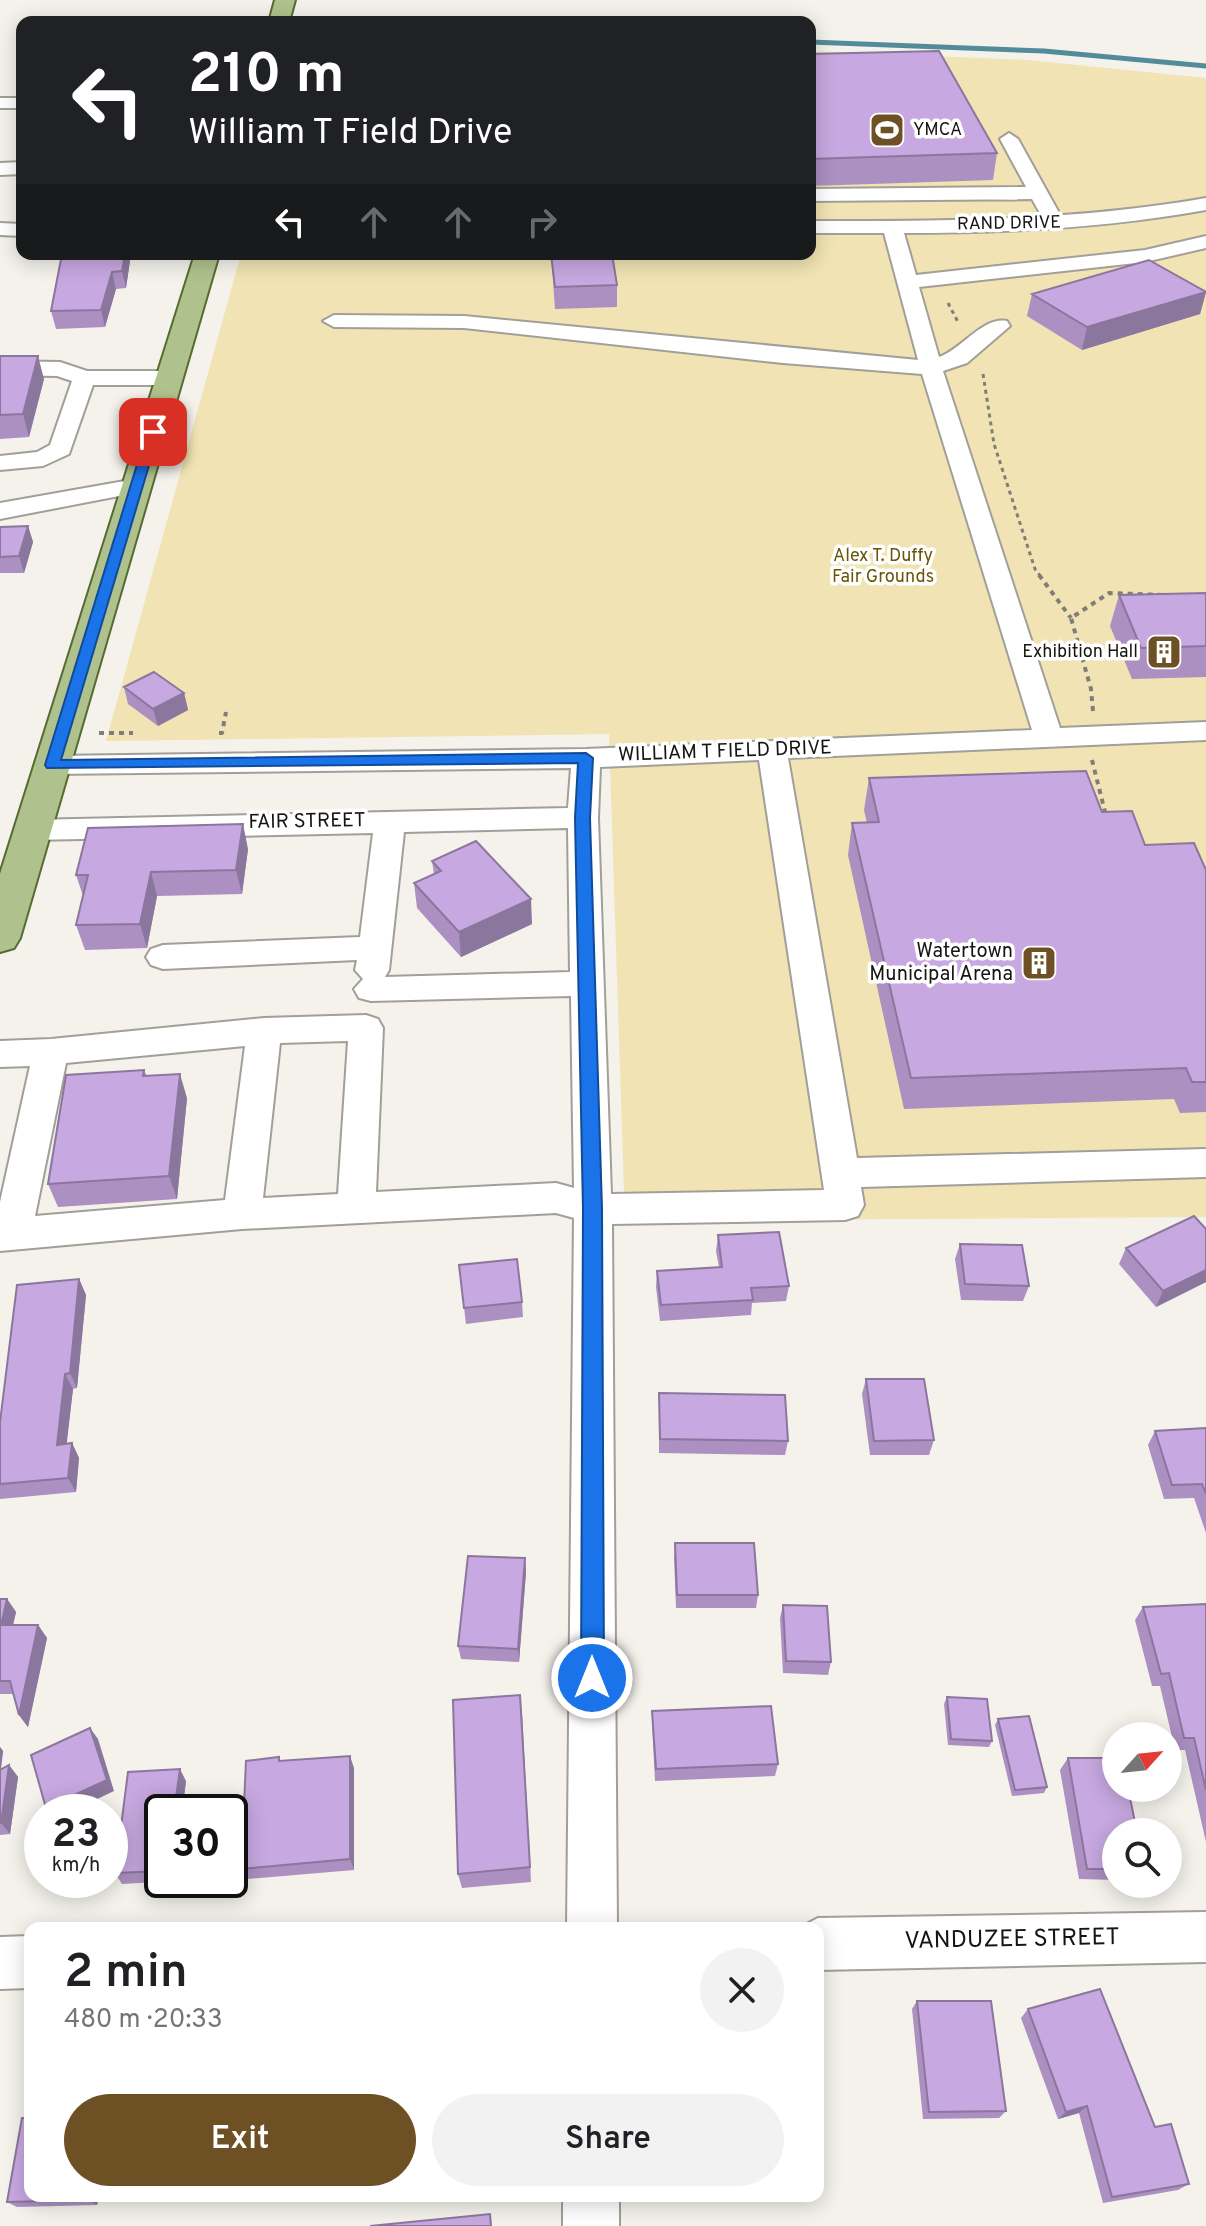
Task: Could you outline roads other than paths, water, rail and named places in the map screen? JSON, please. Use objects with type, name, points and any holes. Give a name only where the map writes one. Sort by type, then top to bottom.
[{"type":"main road","points":[[0,938],[205,260]]},
{"type":"street","points":[[1009,139],[1055,223]]},
{"type":"street","points":[[816,195],[1038,193]]},
{"type":"street","name":"RAND DRIVE","points":[[816,227],[1055,223],[1125,218],[1206,204]]},
{"type":"street","points":[[892,226],[931,368],[1049,738]]},
{"type":"street","points":[[906,282],[1145,256],[1206,242]]},
{"type":"street","points":[[334,321],[464,322],[783,356],[931,368],[959,358],[999,326]]},
{"type":"street","points":[[1,368],[60,369],[84,378],[169,378]]},
{"type":"street","points":[[0,463],[43,459],[61,449],[84,378]]},
{"type":"street","points":[[0,511],[136,486]]},
{"type":"street","name":"WILLIAM T FIELD DRIVE","points":[[52,765],[586,758],[1206,731]]},
{"type":"street","points":[[51,1052],[6,1234],[242,1214],[556,1198],[593,1209],[845,1205],[772,750]]},
{"type":"street","points":[[586,758],[583,818],[593,1209],[592,1922]]},
{"type":"street","name":"FAIR STREET","points":[[31,830],[583,818]]},
{"type":"street","points":[[356,1207],[366,1028],[390,821]]},
{"type":"street","points":[[163,957],[375,948]]},
{"type":"street","points":[[371,989],[588,984]]},
{"type":"street","points":[[0,1054],[51,1052],[264,1031],[366,1028]]},
{"type":"street","points":[[242,1214],[264,1031]]},
{"type":"street","points":[[841,1173],[1206,1163]]},
{"type":"street","name":"VANDUZEE STREET","points":[[824,1944],[1206,1937]]},
{"type":"street","points":[[0,1963],[24,1962]]},
{"type":"street","points":[[591,2202],[591,2226]]},
{"type":"waterway","points":[[816,42],[1044,51],[1206,66]]},
{"type":"place","name":"YMCA","points":[[887,130]]},
{"type":"place","name":"Exhibition Hall","points":[[1164,652]]},
{"type":"place","name":"Watertown Municipal Arena","points":[[1039,963]]},
{"type":"park label","name":"Alex T. Duffy Fair Grounds","points":[[883,566]]}]
